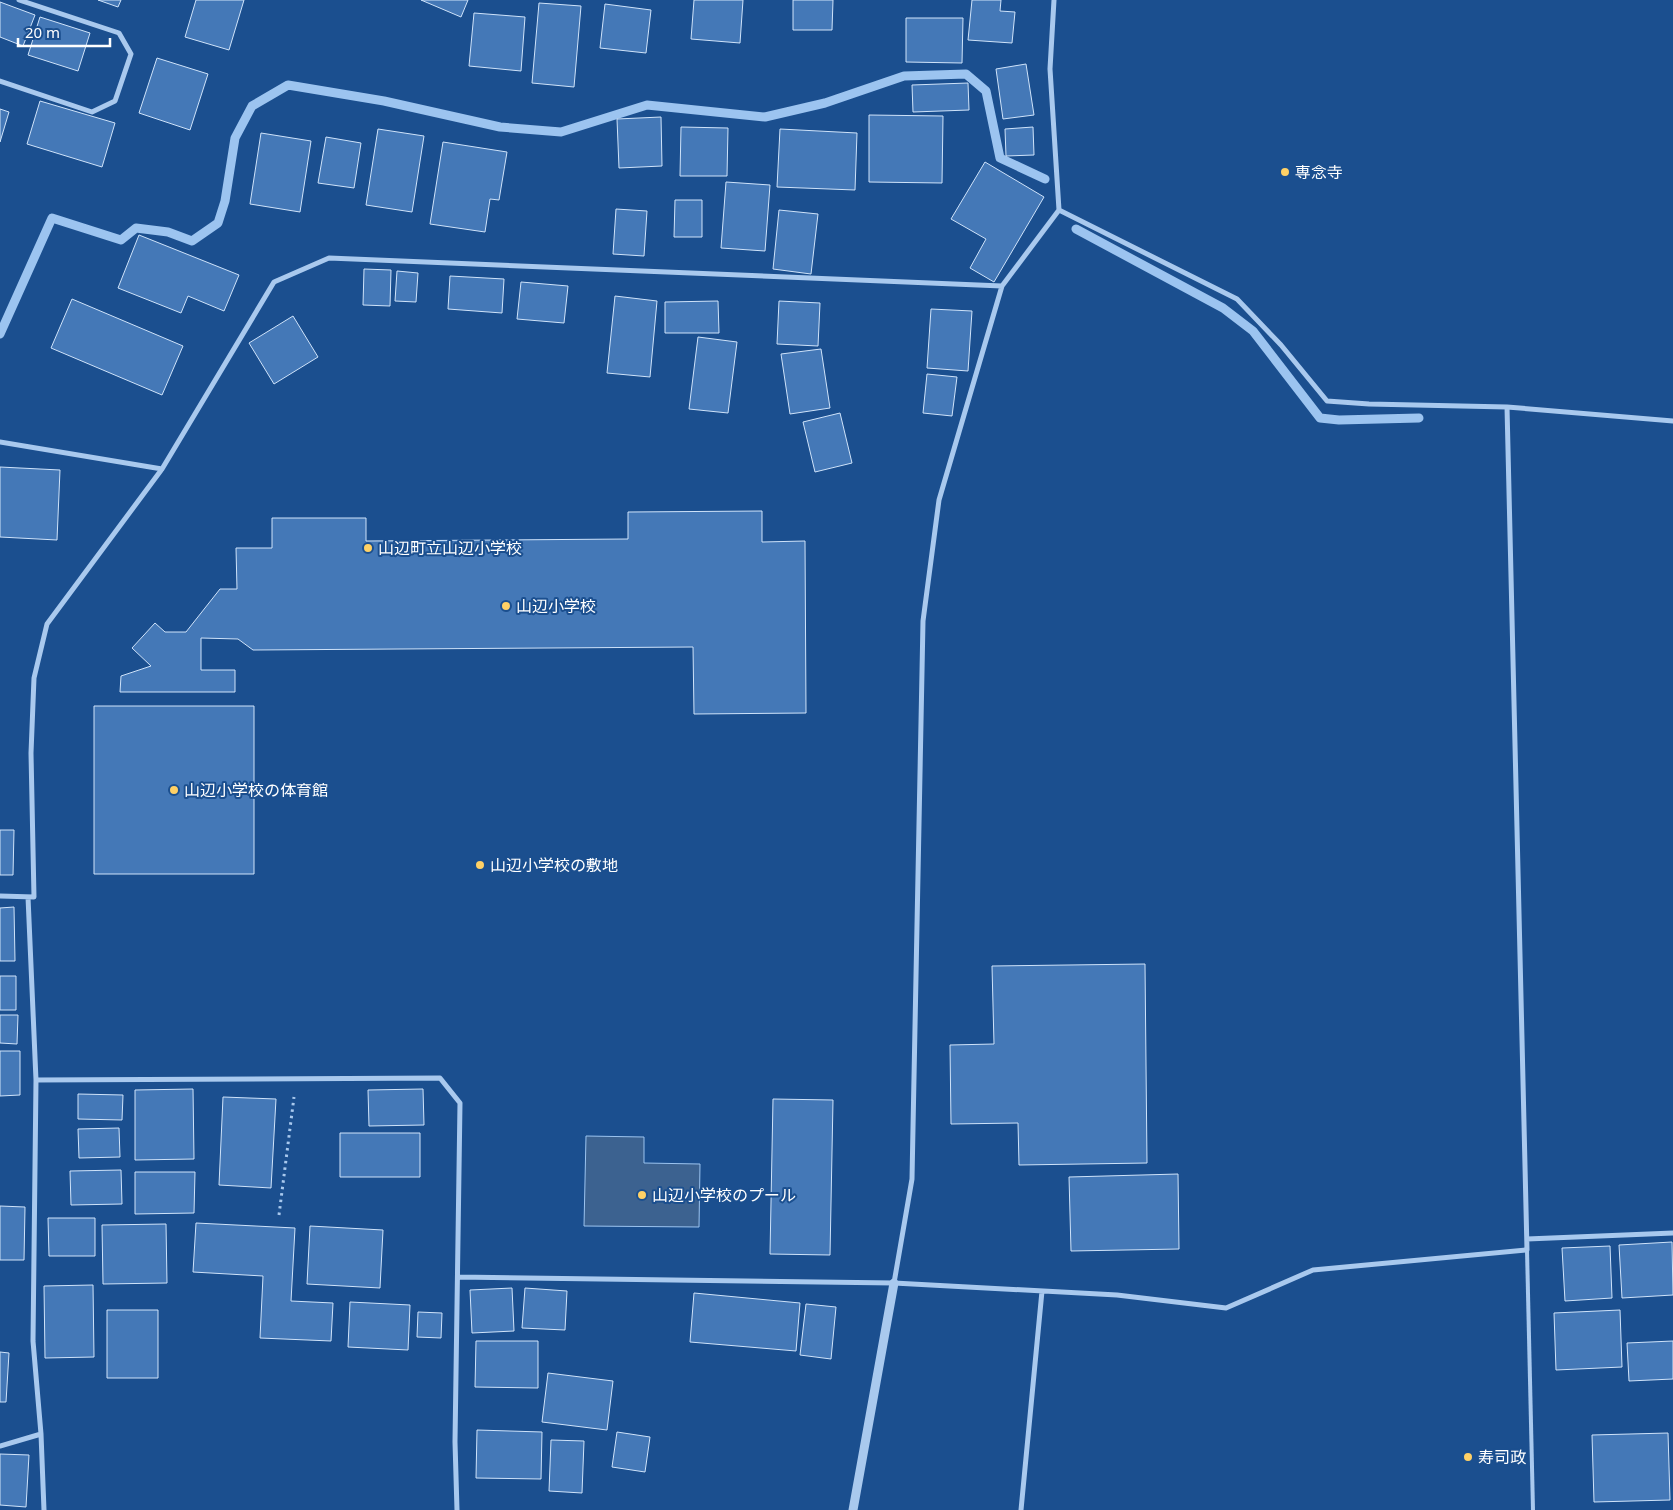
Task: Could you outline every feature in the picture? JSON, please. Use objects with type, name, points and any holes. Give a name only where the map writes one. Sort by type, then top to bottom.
[{"type":"street","points":[[0,81],[92,112],[114,101],[131,54],[119,33],[19,0]]},
{"type":"street","points":[[853,1510],[912,1179],[923,621],[940,500],[1002,286],[1059,210],[1050,69],[1054,0]]},
{"type":"street","points":[[1059,210],[1237,299],[1281,345],[1327,401],[1369,404],[1507,407],[1673,422]]},
{"type":"street","points":[[0,896],[34,897],[31,753],[34,678],[47,624],[162,469],[274,282],[329,258],[1002,286]]},
{"type":"street","points":[[458,1277],[894,1282],[1117,1295],[1226,1308],[1313,1270],[1527,1250],[1507,407]]},
{"type":"street","points":[[0,442],[162,469]]},
{"type":"street","points":[[28,897],[36,1080],[33,1341],[41,1434],[44,1510]]},
{"type":"street","points":[[36,1080],[440,1078],[460,1104],[454,1442],[457,1510]]},
{"type":"street","points":[[1527,1239],[1673,1232]]},
{"type":"street","points":[[1021,1510],[1042,1291]]},
{"type":"street","points":[[0,1446],[41,1434]]},
{"type":"lane","points":[[1527,1250],[1533,1510]]},
{"type":"path","points":[[280,1215],[296,1079]]},
{"type":"water","name":"山辺小学校のプール","points":[[586,1136],[644,1137],[644,1163],[700,1164],[699,1227],[584,1226]]},
{"type":"building","points":[[98,0],[121,0],[118,7]]},
{"type":"building","points":[[196,0],[244,0],[229,50],[185,37]]},
{"type":"building","points":[[421,0],[468,0],[461,17]]},
{"type":"building","points":[[694,0],[743,0],[740,43],[691,39]]},
{"type":"building","points":[[793,0],[833,0],[832,30],[793,30]]},
{"type":"building","points":[[972,0],[1001,0],[1000,11],[1015,12],[1012,43],[968,40]]},
{"type":"building","points":[[0,2],[35,15],[23,46],[0,37]]},
{"type":"building","points":[[539,3],[581,6],[574,87],[532,83]]},
{"type":"building","points":[[605,4],[651,10],[646,53],[600,48]]},
{"type":"building","points":[[474,13],[525,17],[521,71],[469,66]]},
{"type":"building","points":[[40,17],[90,33],[78,71],[28,55]]},
{"type":"building","points":[[906,18],[963,18],[962,63],[906,62]]},
{"type":"building","points":[[157,58],[208,74],[190,130],[139,113]]},
{"type":"building","points":[[1026,64],[1034,115],[1003,119],[996,69]]},
{"type":"building","points":[[968,83],[969,110],[913,112],[912,85]]},
{"type":"building","points":[[40,101],[115,123],[102,167],[27,144]]},
{"type":"building","points":[[0,109],[9,112],[0,142]]},
{"type":"building","points":[[869,115],[943,116],[942,183],[869,182]]},
{"type":"building","points":[[661,117],[662,166],[619,168],[617,119]]},
{"type":"building","points":[[681,127],[728,128],[727,176],[680,176]]},
{"type":"building","points":[[1033,127],[1034,155],[1006,156],[1005,129]]},
{"type":"building","points":[[378,129],[424,136],[412,212],[366,205]]},
{"type":"building","points":[[780,129],[857,133],[855,190],[777,187]]},
{"type":"building","points":[[261,133],[311,141],[300,212],[250,204]]},
{"type":"building","points":[[326,137],[361,143],[354,188],[318,183]]},
{"type":"building","points":[[443,142],[507,152],[499,200],[490,199],[485,232],[430,224]]},
{"type":"building","points":[[985,162],[1044,197],[994,282],[970,268],[986,239],[951,219]]},
{"type":"building","points":[[726,182],[770,185],[765,251],[721,248]]},
{"type":"building","points":[[675,200],[702,200],[702,237],[674,237]]},
{"type":"building","points":[[616,209],[647,211],[644,256],[613,254]]},
{"type":"building","points":[[779,210],[818,214],[811,274],[773,269]]},
{"type":"building","points":[[139,235],[239,275],[224,311],[188,296],[181,313],[118,288]]},
{"type":"building","points":[[364,269],[391,270],[390,306],[363,305]]},
{"type":"building","points":[[397,271],[418,273],[416,302],[395,301]]},
{"type":"building","points":[[450,276],[504,279],[502,313],[448,309]]},
{"type":"building","points":[[521,282],[568,286],[564,323],[517,319]]},
{"type":"building","points":[[615,296],[657,301],[650,377],[607,373]]},
{"type":"building","points":[[72,299],[183,346],[162,395],[51,348]]},
{"type":"building","points":[[718,301],[719,333],[665,333],[665,302]]},
{"type":"building","points":[[779,301],[820,303],[818,346],[777,344]]},
{"type":"building","points":[[931,309],[972,311],[968,371],[927,368]]},
{"type":"building","points":[[293,316],[318,357],[274,384],[249,343]]},
{"type":"building","points":[[698,337],[737,342],[728,413],[689,409]]},
{"type":"building","points":[[821,349],[830,408],[790,414],[781,354]]},
{"type":"building","points":[[927,374],[957,377],[952,416],[923,413]]},
{"type":"building","points":[[840,413],[852,463],[815,472],[803,422]]},
{"type":"building","points":[[0,467],[60,470],[57,540],[0,537]]},
{"type":"building","name":"山辺小学校","points":[[762,511],[762,542],[805,541],[806,713],[694,714],[693,647],[253,650],[238,639],[201,638],[201,670],[235,670],[235,692],[120,692],[121,676],[151,666],[132,648],[155,623],[165,632],[186,632],[220,589],[237,589],[236,548],[272,548],[272,518],[366,518],[366,541],[628,539],[628,512]]},
{"type":"building","name":"山辺小学校の体育館","points":[[94,706],[254,706],[254,874],[94,874]]},
{"type":"building","points":[[0,830],[14,830],[13,875],[0,875]]},
{"type":"building","points":[[14,907],[15,961],[0,961],[0,908]]},
{"type":"building","points":[[1145,964],[1147,1163],[1019,1165],[1018,1123],[951,1124],[950,1045],[994,1044],[992,966]]},
{"type":"building","points":[[0,976],[16,976],[16,1010],[0,1010]]},
{"type":"building","points":[[0,1015],[18,1015],[17,1044],[0,1043]]},
{"type":"building","points":[[0,1051],[20,1051],[20,1095],[0,1096]]},
{"type":"building","points":[[193,1089],[194,1159],[135,1160],[135,1090]]},
{"type":"building","points":[[423,1089],[424,1125],[369,1126],[368,1090]]},
{"type":"building","points":[[78,1094],[123,1095],[122,1120],[78,1119]]},
{"type":"building","points":[[223,1097],[276,1099],[271,1188],[219,1185]]},
{"type":"building","points":[[773,1099],[833,1100],[830,1255],[770,1254]]},
{"type":"building","points":[[119,1128],[120,1157],[79,1158],[78,1129]]},
{"type":"building","points":[[340,1133],[420,1133],[420,1177],[340,1177]]},
{"type":"building","points":[[121,1170],[122,1204],[71,1205],[70,1171]]},
{"type":"building","points":[[135,1172],[195,1172],[194,1213],[135,1214]]},
{"type":"building","points":[[1178,1174],[1179,1249],[1071,1251],[1069,1177]]},
{"type":"building","points":[[0,1206],[25,1207],[24,1260],[0,1260]]},
{"type":"building","points":[[48,1218],[95,1218],[95,1256],[49,1256]]},
{"type":"building","points":[[196,1223],[295,1228],[291,1301],[333,1303],[331,1341],[260,1338],[263,1276],[193,1272]]},
{"type":"building","points":[[166,1224],[167,1283],[103,1284],[102,1225]]},
{"type":"building","points":[[310,1226],[383,1230],[380,1288],[307,1284]]},
{"type":"building","points":[[1672,1242],[1673,1295],[1622,1298],[1619,1245]]},
{"type":"building","points":[[1610,1246],[1612,1298],[1565,1301],[1562,1248]]},
{"type":"building","points":[[93,1285],[94,1357],[45,1358],[44,1286]]},
{"type":"building","points":[[512,1288],[514,1331],[472,1333],[470,1290]]},
{"type":"building","points":[[525,1288],[567,1291],[565,1330],[522,1328]]},
{"type":"building","points":[[694,1293],[800,1303],[796,1351],[690,1342]]},
{"type":"building","points":[[350,1302],[410,1305],[408,1350],[348,1347]]},
{"type":"building","points":[[806,1304],[836,1307],[831,1359],[800,1355]]},
{"type":"building","points":[[107,1310],[158,1310],[158,1378],[107,1378]]},
{"type":"building","points":[[1620,1310],[1622,1367],[1556,1370],[1554,1313]]},
{"type":"building","points":[[418,1312],[442,1313],[441,1338],[417,1337]]},
{"type":"building","points":[[476,1341],[538,1341],[538,1388],[475,1387]]},
{"type":"building","points":[[1673,1341],[1673,1379],[1629,1381],[1627,1343]]},
{"type":"building","points":[[0,1352],[9,1353],[6,1402],[0,1402]]},
{"type":"building","points":[[548,1373],[613,1381],[607,1430],[542,1422]]},
{"type":"building","points":[[477,1430],[542,1432],[541,1479],[476,1478]]},
{"type":"building","points":[[617,1432],[650,1437],[645,1472],[612,1467]]},
{"type":"building","points":[[1668,1433],[1670,1500],[1594,1502],[1592,1435]]},
{"type":"building","points":[[551,1440],[584,1441],[582,1493],[549,1491]]},
{"type":"building","points":[[0,1454],[29,1455],[26,1507],[0,1505]]},
{"type":"waterway","points":[[0,334],[52,218],[121,240],[136,228],[168,232],[192,241],[218,223],[225,201],[235,138],[252,106],[288,85],[384,101],[500,127],[561,132],[647,105],[765,117],[825,103],[904,76],[966,74],[986,91],[1000,158],[1045,179]]},
{"type":"waterway","points":[[1076,229],[1223,308],[1253,331],[1320,418],[1339,420],[1419,418]]},
{"type":"place","name":"専念寺","points":[[1285,172]]},
{"type":"place","name":"山辺町立山辺小学校","points":[[368,548]]},
{"type":"place","name":"山辺小学校","points":[[506,606]]},
{"type":"place","name":"山辺小学校の体育館","points":[[174,790]]},
{"type":"place","name":"山辺小学校の敷地","points":[[480,865]]},
{"type":"place","name":"山辺小学校のプール","points":[[642,1195]]},
{"type":"place","name":"寿司政","points":[[1468,1457]]}]
